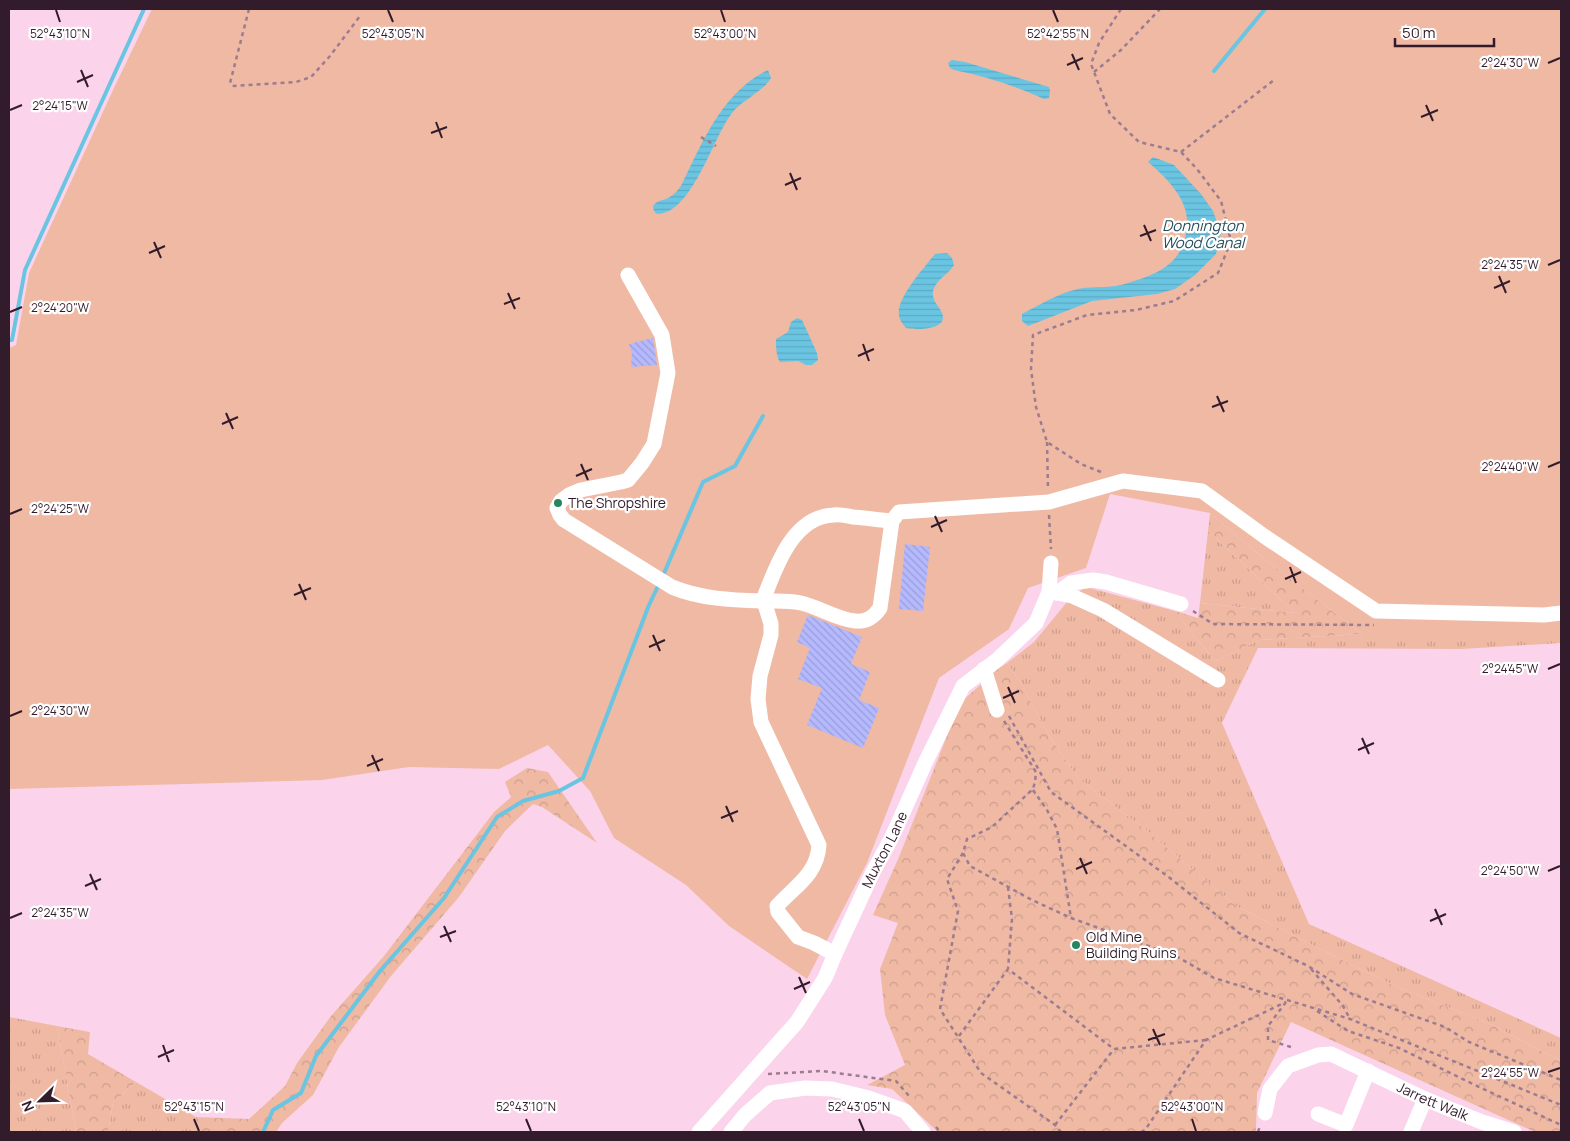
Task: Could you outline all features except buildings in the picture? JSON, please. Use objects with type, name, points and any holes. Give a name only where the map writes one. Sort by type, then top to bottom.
[{"type":"street","points":[[628,274],[662,335],[668,373],[654,444],[628,480],[581,490],[561,501],[558,508],[564,520],[686,593],[722,598],[800,602],[842,618],[856,621],[868,620],[875,616],[880,608],[892,521],[898,512],[1049,502],[1123,480],[1202,492],[1376,611],[1544,615],[1561,613]]},
{"type":"street","points":[[835,954],[798,938],[778,912],[778,906],[811,871],[818,857],[819,845],[761,722],[758,692],[760,676],[771,635],[771,624],[764,595],[781,555],[798,532],[811,522],[821,517],[834,515],[892,521]]},
{"type":"street","name":"Muxton Lane","points":[[699,1132],[798,1022],[826,978],[835,954],[963,686],[997,660],[1036,623],[1053,593],[1051,563]]},
{"type":"street","points":[[1053,593],[1071,583],[1093,580],[1181,604]]},
{"type":"street","points":[[1053,593],[1072,596],[1103,610],[1218,680]]},
{"type":"street","points":[[984,670],[1001,709]]},
{"type":"street","name":"Jarrett Walk","points":[[1301,1060],[1318,1055],[1331,1054],[1425,1099],[1482,1122],[1514,1132]]},
{"type":"street","points":[[1265,1113],[1270,1089],[1288,1066],[1301,1060]]},
{"type":"street","points":[[1318,1114],[1346,1126],[1374,1074]]},
{"type":"street","points":[[731,1132],[745,1115],[770,1094],[805,1088],[832,1089],[869,1098],[905,1111],[923,1132]]},
{"type":"street","points":[[1411,1132],[1425,1099]]},
{"type":"path","points":[[249,9],[230,83],[234,86],[296,82],[311,77],[330,56],[360,16]]},
{"type":"path","points":[[1121,9],[1099,43],[1091,64],[1110,114],[1139,142],[1181,152],[1197,169],[1222,202],[1231,240],[1218,273],[1174,301],[1136,310],[1087,315],[1033,335],[1031,369],[1036,407],[1047,442],[1081,464],[1123,480]]},
{"type":"path","points":[[1094,72],[1121,50],[1160,9]]},
{"type":"path","points":[[1181,152],[1274,80]]},
{"type":"path","points":[[700,137],[716,146]]},
{"type":"path","points":[[1181,604],[1213,624],[1377,625]]},
{"type":"path","points":[[1001,709],[1036,772],[1036,782],[1033,789],[992,827],[967,839],[963,853],[947,879],[958,911],[940,1009],[981,1073],[1055,1125],[1061,1132]]},
{"type":"path","points":[[1001,709],[1051,792],[1170,878],[1239,933],[1308,966],[1352,994],[1445,1027],[1469,1042],[1561,1080]]},
{"type":"path","points":[[1033,789],[1057,829],[1071,918]]},
{"type":"path","points":[[963,853],[970,866],[1032,900],[1071,918],[1176,956],[1214,978],[1350,1019],[1561,1105]]},
{"type":"path","points":[[958,1037],[1008,969],[1012,919],[1008,887]]},
{"type":"path","points":[[1308,966],[1343,1006],[1350,1019]]},
{"type":"path","points":[[1008,969],[1114,1049],[1206,1040],[1287,1001]]},
{"type":"path","points":[[1287,1001],[1268,1026],[1268,1040],[1291,1047],[1301,1060]]},
{"type":"path","points":[[1314,1008],[1348,1031],[1400,1048],[1561,1125]]},
{"type":"path","points":[[1141,1132],[1145,1130],[1206,1040]]},
{"type":"path","points":[[1055,1125],[1114,1049]]},
{"type":"green space","name":"The Shropshire","points":[[152,9],[1561,9],[1561,634],[1362,634],[1256,552],[1210,513],[1110,494],[1086,568],[1028,588],[1009,629],[939,678],[867,863],[807,979],[729,926],[686,885],[614,838],[590,791],[548,745],[499,769],[409,767],[322,780],[9,789],[9,348],[16,345],[29,273]]},
{"type":"green space","points":[[1210,513],[1256,552],[1362,634],[1259,640],[1216,661],[1175,611],[1198,618],[1200,603],[1295,613],[1208,531]]},
{"type":"green space","points":[[1208,531],[1295,613],[1200,603]]},
{"type":"green space","points":[[1086,587],[1175,611],[1216,661],[1259,640],[1362,634],[1561,634],[1561,643],[1462,649],[1258,648],[1222,723],[1309,924],[1561,1038],[1561,1061],[1488,1023],[1397,987],[1236,906],[1150,833],[1078,778],[1050,737],[1020,682],[1007,663],[1034,642],[1072,596]]},
{"type":"green space","points":[[1007,663],[1020,682],[1050,737],[1078,778],[1150,833],[1236,906],[1397,987],[1488,1023],[1561,1061],[1561,1132],[1535,1132],[1291,1022],[1257,1093],[1256,1132],[938,1132],[892,1089],[867,1085],[905,1065],[885,1015],[880,969],[898,923],[873,915],[899,857],[960,703]]},
{"type":"green space","points":[[527,768],[548,772],[597,843],[542,807],[533,804],[505,831],[459,897],[391,976],[339,1047],[313,1095],[282,1123],[276,1132],[197,1132],[196,1117],[249,1119],[285,1086],[297,1063],[331,1016],[384,956],[494,812],[511,797],[505,782]]},
{"type":"green space","points":[[9,1017],[57,1026],[76,1132],[9,1132]]},
{"type":"green space","points":[[57,1026],[90,1032],[88,1054],[136,1082],[113,1103],[108,1132],[76,1132]]},
{"type":"green space","points":[[136,1082],[196,1117],[197,1132],[108,1132],[113,1103]]},
{"type":"water","points":[[952,60],[965,62],[1049,87],[1049,98],[1044,99],[1000,82],[954,70],[950,68],[948,63]]},
{"type":"water","points":[[768,70],[771,78],[763,88],[732,113],[691,188],[681,202],[669,211],[657,214],[653,206],[672,196],[681,186],[706,136],[726,105],[738,91]]},
{"type":"water","name":"Donnington Wood Canal","points":[[1153,157],[1174,165],[1201,194],[1213,211],[1221,233],[1216,254],[1195,275],[1175,289],[1157,294],[1092,301],[1028,326],[1022,321],[1022,314],[1054,297],[1079,289],[1116,286],[1132,282],[1154,274],[1170,264],[1176,257],[1185,239],[1187,218],[1185,209],[1170,183],[1148,162]]},
{"type":"water","points":[[947,253],[952,258],[954,265],[936,284],[933,292],[935,301],[942,313],[943,319],[941,323],[930,328],[906,328],[900,320],[899,308],[906,292],[935,254]]},
{"type":"water","points":[[797,318],[802,320],[817,353],[818,360],[812,365],[806,365],[798,361],[780,362],[776,351],[776,339],[788,332],[791,322]]},
{"type":"waterway","points":[[9,340],[12,340],[25,270],[144,9]]},
{"type":"waterway","points":[[1214,71],[1265,9]]},
{"type":"waterway","points":[[662,578],[703,482],[735,466],[763,416]]},
{"type":"waterway","points":[[263,1132],[273,1110],[301,1093],[316,1056],[380,971],[444,898],[497,817],[523,801],[559,791],[583,778],[649,605],[659,584]]},
{"type":"place","name":"The Shropshire","points":[[558,503]]},
{"type":"place","name":"Old Mine Building Ruins","points":[[1076,945]]}]
